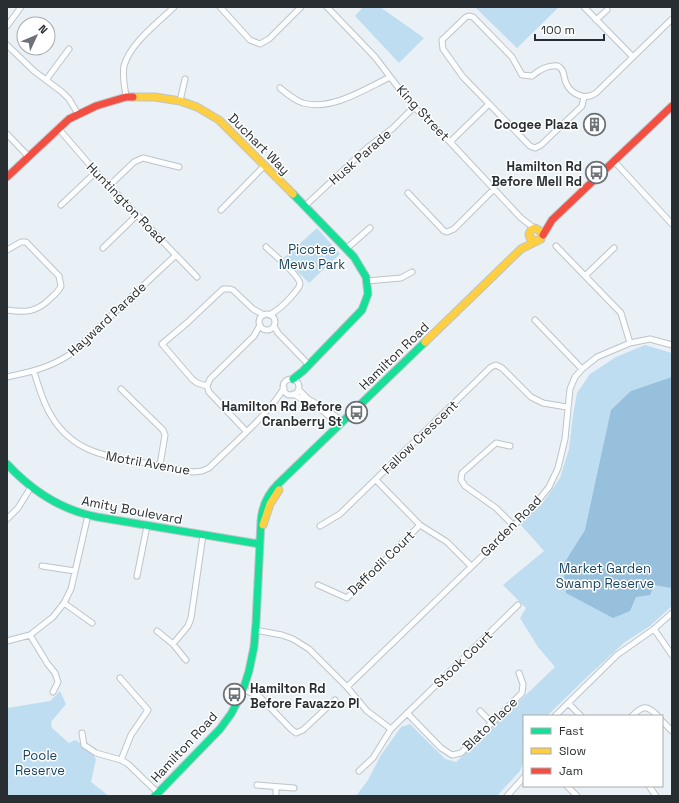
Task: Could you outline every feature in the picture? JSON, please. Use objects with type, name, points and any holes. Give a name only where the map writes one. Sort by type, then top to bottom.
[{"type":"main road","name":"Duchart Way","points":[[7,177],[58,128],[78,114],[96,106],[126,97],[155,97],[180,101],[219,120],[265,165],[346,249],[361,267],[367,282]]},
{"type":"main road","points":[[552,220],[533,231],[530,238],[536,241],[540,240],[542,234],[552,220],[672,106]]},
{"type":"main road","points":[[533,231],[541,230],[542,234]]},
{"type":"main road","name":"Hamilton Road","points":[[156,794],[223,725],[233,711],[244,689],[249,671],[255,630],[262,527],[261,517],[275,487],[521,249],[533,231]]},
{"type":"main road","name":"Hamilton Road","points":[[521,249],[536,241]]},
{"type":"main road","points":[[296,381],[303,371],[362,310],[368,294],[367,282]]},
{"type":"main road","name":"Amity Boulevard","points":[[7,464],[31,487],[54,503],[69,510],[146,526],[260,542]]},
{"type":"street","points":[[7,26],[21,7]]},
{"type":"street","points":[[126,97],[124,72],[128,56],[135,45],[174,7]]},
{"type":"street","points":[[220,7],[250,40],[256,43],[263,43],[269,39],[301,7]]},
{"type":"street","name":"King Street","points":[[327,7],[375,57],[414,107],[450,142],[533,231]]},
{"type":"street","points":[[584,7],[633,57]]},
{"type":"street","points":[[596,20],[607,10]]},
{"type":"street","points":[[584,97],[582,106],[541,145],[535,148],[530,146],[463,77],[442,46],[444,38],[466,17],[473,17],[510,56],[522,75],[532,76],[542,69],[558,66],[563,70],[565,80],[571,90],[584,97],[593,96],[672,19]]},
{"type":"street","points":[[7,45],[23,61],[62,92],[69,99],[78,114]]},
{"type":"street","points":[[46,80],[69,49]]},
{"type":"street","points":[[280,88],[292,97],[304,103],[325,104],[347,98],[390,77]]},
{"type":"street","points":[[180,101],[186,79]]},
{"type":"street","points":[[450,142],[488,104]]},
{"type":"street","name":"Husk Parade","points":[[305,206],[367,148],[393,128],[414,107]]},
{"type":"street","name":"Huntington Road","points":[[58,128],[75,150],[197,276]]},
{"type":"street","points":[[7,134],[28,156]]},
{"type":"street","points":[[109,186],[134,162],[143,158],[179,167]]},
{"type":"street","points":[[614,161],[672,224]]},
{"type":"street","points":[[221,210],[265,165]]},
{"type":"street","points":[[61,205],[96,172]]},
{"type":"street","points":[[408,193],[444,231],[447,232],[454,229],[494,189]]},
{"type":"street","points":[[103,248],[137,215]]},
{"type":"street","points":[[346,249],[370,228]]},
{"type":"street","points":[[7,250],[21,242],[26,242],[59,276],[61,286],[47,302],[38,308],[23,312],[7,310]]},
{"type":"street","points":[[556,246],[621,313],[630,343]]},
{"type":"street","points":[[246,431],[209,392],[207,386],[210,379],[254,336],[267,330],[275,323],[279,310],[298,287],[299,281],[295,275],[266,248]]},
{"type":"street","points":[[585,276],[614,248]]},
{"type":"street","name":"Hayward Parade","points":[[7,377],[34,372],[69,355],[176,255]]},
{"type":"street","points":[[367,282],[401,278],[412,272]]},
{"type":"street","points":[[207,386],[192,379],[162,344],[188,322],[222,289],[233,290],[253,309],[260,322],[267,330],[278,333]]},
{"type":"street","points":[[253,309],[267,315],[275,323],[278,333],[309,365]]},
{"type":"street","points":[[254,336],[260,322],[267,315],[279,310]]},
{"type":"street","points":[[535,320],[582,369]]},
{"type":"street","name":"Garden Road","points":[[347,687],[514,526],[533,507],[548,488],[558,468],[565,439],[570,390],[575,377],[582,369],[597,357],[630,343],[650,339],[672,345]]},
{"type":"street","name":"Fallow Crescent","points":[[471,566],[447,542],[420,525],[376,480],[491,367],[496,365],[502,368],[531,397],[543,403],[568,407]]},
{"type":"street","name":"Motril Avenue","points":[[34,372],[52,419],[64,433],[78,445],[100,455],[193,472],[206,470],[278,398],[286,381],[296,381]]},
{"type":"street","points":[[296,381],[299,390],[308,399],[328,410],[342,422]]},
{"type":"street","points":[[284,388],[291,394],[322,411],[330,417],[337,427]]},
{"type":"street","points":[[121,389],[163,430],[165,435],[160,465]]},
{"type":"street","name":"Motril Avenue","points":[[278,398],[299,390]]},
{"type":"street","points":[[510,446],[496,443],[462,473],[461,480],[465,486],[496,508],[514,526]]},
{"type":"street","points":[[320,526],[340,514],[376,480]]},
{"type":"street","points":[[7,519],[18,508],[31,487]]},
{"type":"street","points":[[7,641],[30,635],[53,617],[64,603],[71,589],[88,515]]},
{"type":"street","name":"Daffodil Court","points":[[318,585],[347,598],[420,525]]},
{"type":"street","points":[[137,576],[146,526]]},
{"type":"street","points":[[173,644],[188,626],[191,618],[203,535]]},
{"type":"street","points":[[42,566],[75,571]]},
{"type":"street","points":[[64,603],[92,623]]},
{"type":"street","name":"Stook Court","points":[[359,771],[373,758],[391,729],[518,605]]},
{"type":"street","points":[[556,715],[617,655],[654,629],[672,613]]},
{"type":"street","points":[[654,629],[672,655]]},
{"type":"street","points":[[255,630],[282,635],[309,649],[347,687],[367,711],[391,729]]},
{"type":"street","points":[[157,631],[173,644],[186,660]]},
{"type":"street","points":[[30,635],[55,673],[58,682],[53,692]]},
{"type":"street","name":"Blato Place","points":[[407,713],[441,748],[452,755],[461,753],[522,693],[524,684],[519,673]]},
{"type":"street","points":[[120,678],[148,710],[131,735],[121,760]]},
{"type":"street","points":[[244,689],[260,697],[296,733],[303,730],[335,700]]},
{"type":"street","points":[[569,704],[580,715]]},
{"type":"street","points":[[633,715],[638,710],[644,708],[650,709],[657,715]]},
{"type":"street","points":[[480,711],[491,722]]},
{"type":"street","points":[[663,722],[672,731]]},
{"type":"street","points":[[82,733],[84,745],[96,753],[121,760],[133,768],[156,794]]},
{"type":"street","points":[[507,796],[523,778]]},
{"type":"street","points":[[257,785],[276,788],[294,788]]},
{"type":"street","points":[[568,787],[577,796]]},
{"type":"street","points":[[650,787],[656,796]]},
{"type":"street","points":[[276,788],[276,796]]},
{"type":"green space","points":[[363,7],[380,7],[424,38],[399,63],[355,16]]},
{"type":"green space","points":[[475,7],[559,7],[517,48]]},
{"type":"green space","name":"Picotee Mews Park","points":[[317,228],[340,254],[309,283],[284,258]]},
{"type":"green space","name":"Market Garden Swamp Reserve","points":[[645,345],[672,353],[672,606],[650,626],[625,642],[548,715],[523,715],[523,764],[520,771],[497,796],[356,796],[368,780],[381,755],[401,727],[410,724],[445,759],[456,762],[555,667],[538,647],[520,618],[526,608],[503,585],[544,551],[520,524],[544,501],[560,478],[569,449],[577,393],[590,374],[616,357]]},
{"type":"green space","name":"Poole Reserve","points":[[60,691],[66,704],[51,722],[52,728],[69,743],[75,740],[89,748],[96,759],[91,782],[109,796],[7,796],[7,708],[50,701]]},
{"type":"shaded area","points":[[672,377],[672,588],[654,585],[650,595],[636,597],[630,611],[613,618],[566,593],[563,565],[585,530],[611,410],[631,391]]},
{"type":"traffic: fast","points":[[293,194],[354,257],[366,277],[368,294],[362,310],[303,371],[293,379]]},
{"type":"traffic: fast","points":[[155,796],[220,729],[231,714],[242,693],[249,671],[254,647],[261,521],[264,505],[268,496],[278,484],[425,342]]},
{"type":"traffic: fast","points":[[7,464],[37,491],[71,510],[97,517],[259,544]]},
{"type":"traffic: slow","points":[[133,97],[155,97],[180,101],[197,107],[219,120],[293,194]]},
{"type":"traffic: slow","points":[[425,342],[521,249],[541,239],[542,232],[535,228],[531,230],[529,234],[530,238],[536,241]]},
{"type":"traffic: slow","points":[[263,525],[270,504],[279,490]]},
{"type":"traffic: jam","points":[[7,177],[69,119],[96,106],[126,97],[133,97]]},
{"type":"traffic: jam","points":[[543,235],[552,220],[672,106]]},
{"type":"place","name":"Coogee Plaza","points":[[594,124]]},
{"type":"place","name":"Hamilton Rd Before Mell Rd","points":[[597,173]]},
{"type":"place","name":"Hamilton Rd Before Cranberry St","points":[[357,413]]},
{"type":"place","name":"Hamilton Rd Before Favazzo Pl","points":[[235,695]]}]
